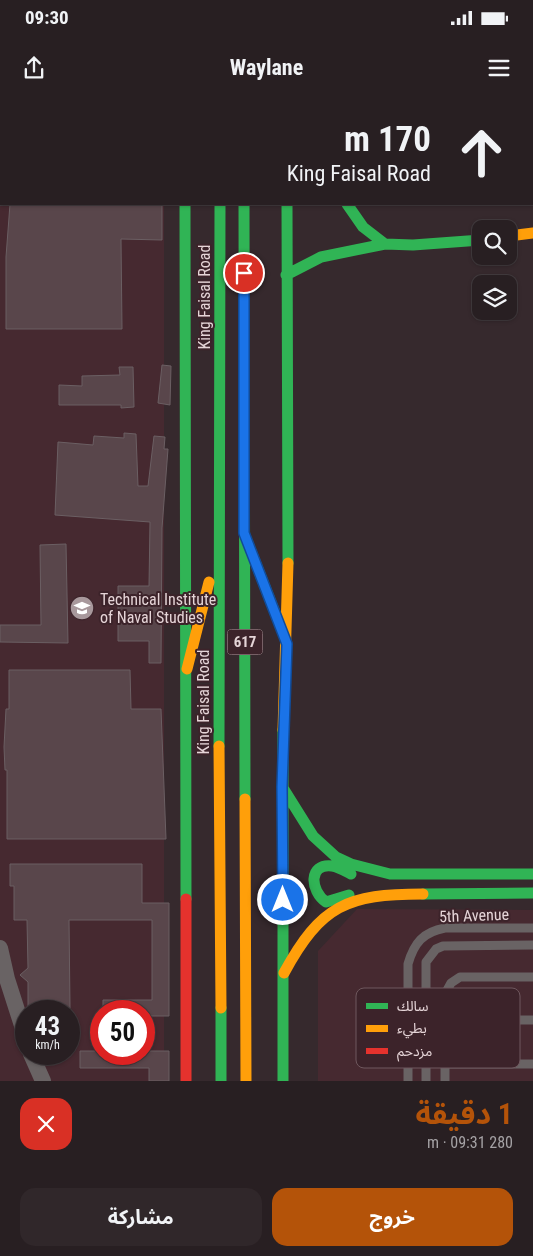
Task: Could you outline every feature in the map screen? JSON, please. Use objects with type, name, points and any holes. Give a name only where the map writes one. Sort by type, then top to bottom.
[{"type":"main road","points":[[185,205],[186,1081]]},
{"type":"main road","name":"King Faisal Road","points":[[220,205],[218,552],[221,1081]]},
{"type":"main road","name":"617","points":[[244,205],[246,1081]]},
{"type":"main road","points":[[283,1081],[282,787],[289,511],[287,205]]},
{"type":"main road","points":[[347,205],[353,217],[367,232],[385,244]]},
{"type":"main road","points":[[517,235],[533,233]]},
{"type":"main road","points":[[286,275],[321,257],[385,244],[412,245],[472,241]]},
{"type":"main road","points":[[244,533],[287,644]]},
{"type":"main road","points":[[187,669],[205,594],[218,552]]},
{"type":"main road","points":[[282,787],[308,830],[327,851],[356,867],[370,872],[390,874]]},
{"type":"main road","points":[[532,873],[390,874],[361,877],[333,866],[326,866],[316,874],[313,884],[317,895],[326,902],[355,893],[533,893]]},
{"type":"main road","points":[[283,975],[297,949],[313,928],[328,914],[360,898],[390,894]]},
{"type":"street","points":[[0,948],[15,1004]]},
{"type":"street","points":[[37,1065],[44,1081]]},
{"type":"lane","name":"5th Avenue","points":[[408,988],[408,964],[412,949],[418,941],[434,930],[445,928],[533,928]]},
{"type":"lane","name":"5th Avenue","points":[[426,988],[426,962],[436,949],[443,946],[533,945]]},
{"type":"lane","points":[[448,988],[451,983],[460,977],[533,977]]},
{"type":"lane","points":[[520,1020],[533,1020]]},
{"type":"lane","points":[[520,1064],[533,1064]]},
{"type":"lane","points":[[408,1068],[408,1081]]},
{"type":"lane","points":[[426,1068],[426,1081]]},
{"type":"lane","points":[[445,1068],[445,1081]]},
{"type":"shaded area","name":"Technical Institute of Naval Studies","points":[[0,205],[164,205],[164,1081],[0,1081]]},
{"type":"shaded area","points":[[357,909],[533,910],[533,1081],[318,1081],[318,951]]},
{"type":"building","points":[[10,205],[162,205],[162,240],[121,239],[122,329],[6,329],[6,257]]},
{"type":"building","points":[[162,365],[171,366],[170,405],[158,403]]},
{"type":"building","points":[[119,367],[133,367],[134,407],[121,408],[121,405],[59,405],[59,385],[82,386],[82,376],[120,375]]},
{"type":"building","points":[[124,433],[136,434],[138,486],[148,486],[154,436],[165,437],[164,449],[168,449],[162,528],[161,663],[149,663],[149,641],[118,641],[118,586],[149,586],[150,522],[55,515],[58,442],[93,445],[94,436],[124,438]]},
{"type":"building","points":[[66,544],[68,643],[0,642],[0,625],[41,625],[40,545]]},
{"type":"building","points":[[9,670],[130,670],[131,709],[161,709],[166,839],[7,839],[7,770],[5,770],[4,747],[6,709],[9,709]]},
{"type":"building","points":[[10,864],[142,864],[142,903],[169,903],[169,1016],[155,1016],[155,1000],[152,1000],[152,920],[69,920],[70,1000],[28,1000],[28,982],[20,975],[28,968],[27,920],[14,920],[14,886],[10,886]]},
{"type":"building","points":[[80,1051],[90,1051],[90,1065],[155,1065],[155,1051],[169,1051],[169,1081],[149,1081],[149,1068],[80,1068]]},
{"type":"traffic: fast","points":[[185,205],[186,899]]},
{"type":"traffic: fast","points":[[219,746],[220,205]]},
{"type":"traffic: fast","points":[[244,205],[245,799]]},
{"type":"traffic: fast","points":[[287,205],[288,563]]},
{"type":"traffic: fast","points":[[348,205],[363,227],[385,244]]},
{"type":"traffic: fast","points":[[286,275],[321,257],[385,244],[413,245],[472,241]]},
{"type":"traffic: fast","points":[[247,541],[283,633]]},
{"type":"traffic: fast","points":[[283,730],[283,1081]]},
{"type":"traffic: fast","points":[[283,788],[313,836],[336,857],[351,864],[390,874],[533,874]]},
{"type":"traffic: fast","points":[[349,895],[326,902],[317,891],[314,879],[315,873],[324,866],[332,866],[351,874]]},
{"type":"traffic: fast","points":[[423,894],[533,893]]},
{"type":"traffic: fast","points":[[221,1008],[221,1081]]},
{"type":"traffic: slow","points":[[517,235],[533,233]]},
{"type":"traffic: slow","points":[[283,730],[288,563]]},
{"type":"traffic: slow","points":[[187,669],[209,582]]},
{"type":"traffic: slow","points":[[219,746],[221,1008]]},
{"type":"traffic: slow","points":[[245,799],[246,1081]]},
{"type":"traffic: slow","points":[[284,973],[297,950],[311,932],[324,918],[339,908],[355,901],[374,897],[423,894]]},
{"type":"traffic: jam","points":[[186,899],[186,1081]]},
{"type":"place","name":"Technical Institute of Naval Studies","points":[[82,608]]},
{"type":"route","points":[[244,273],[244,533],[287,644],[282,787],[283,900]]}]
